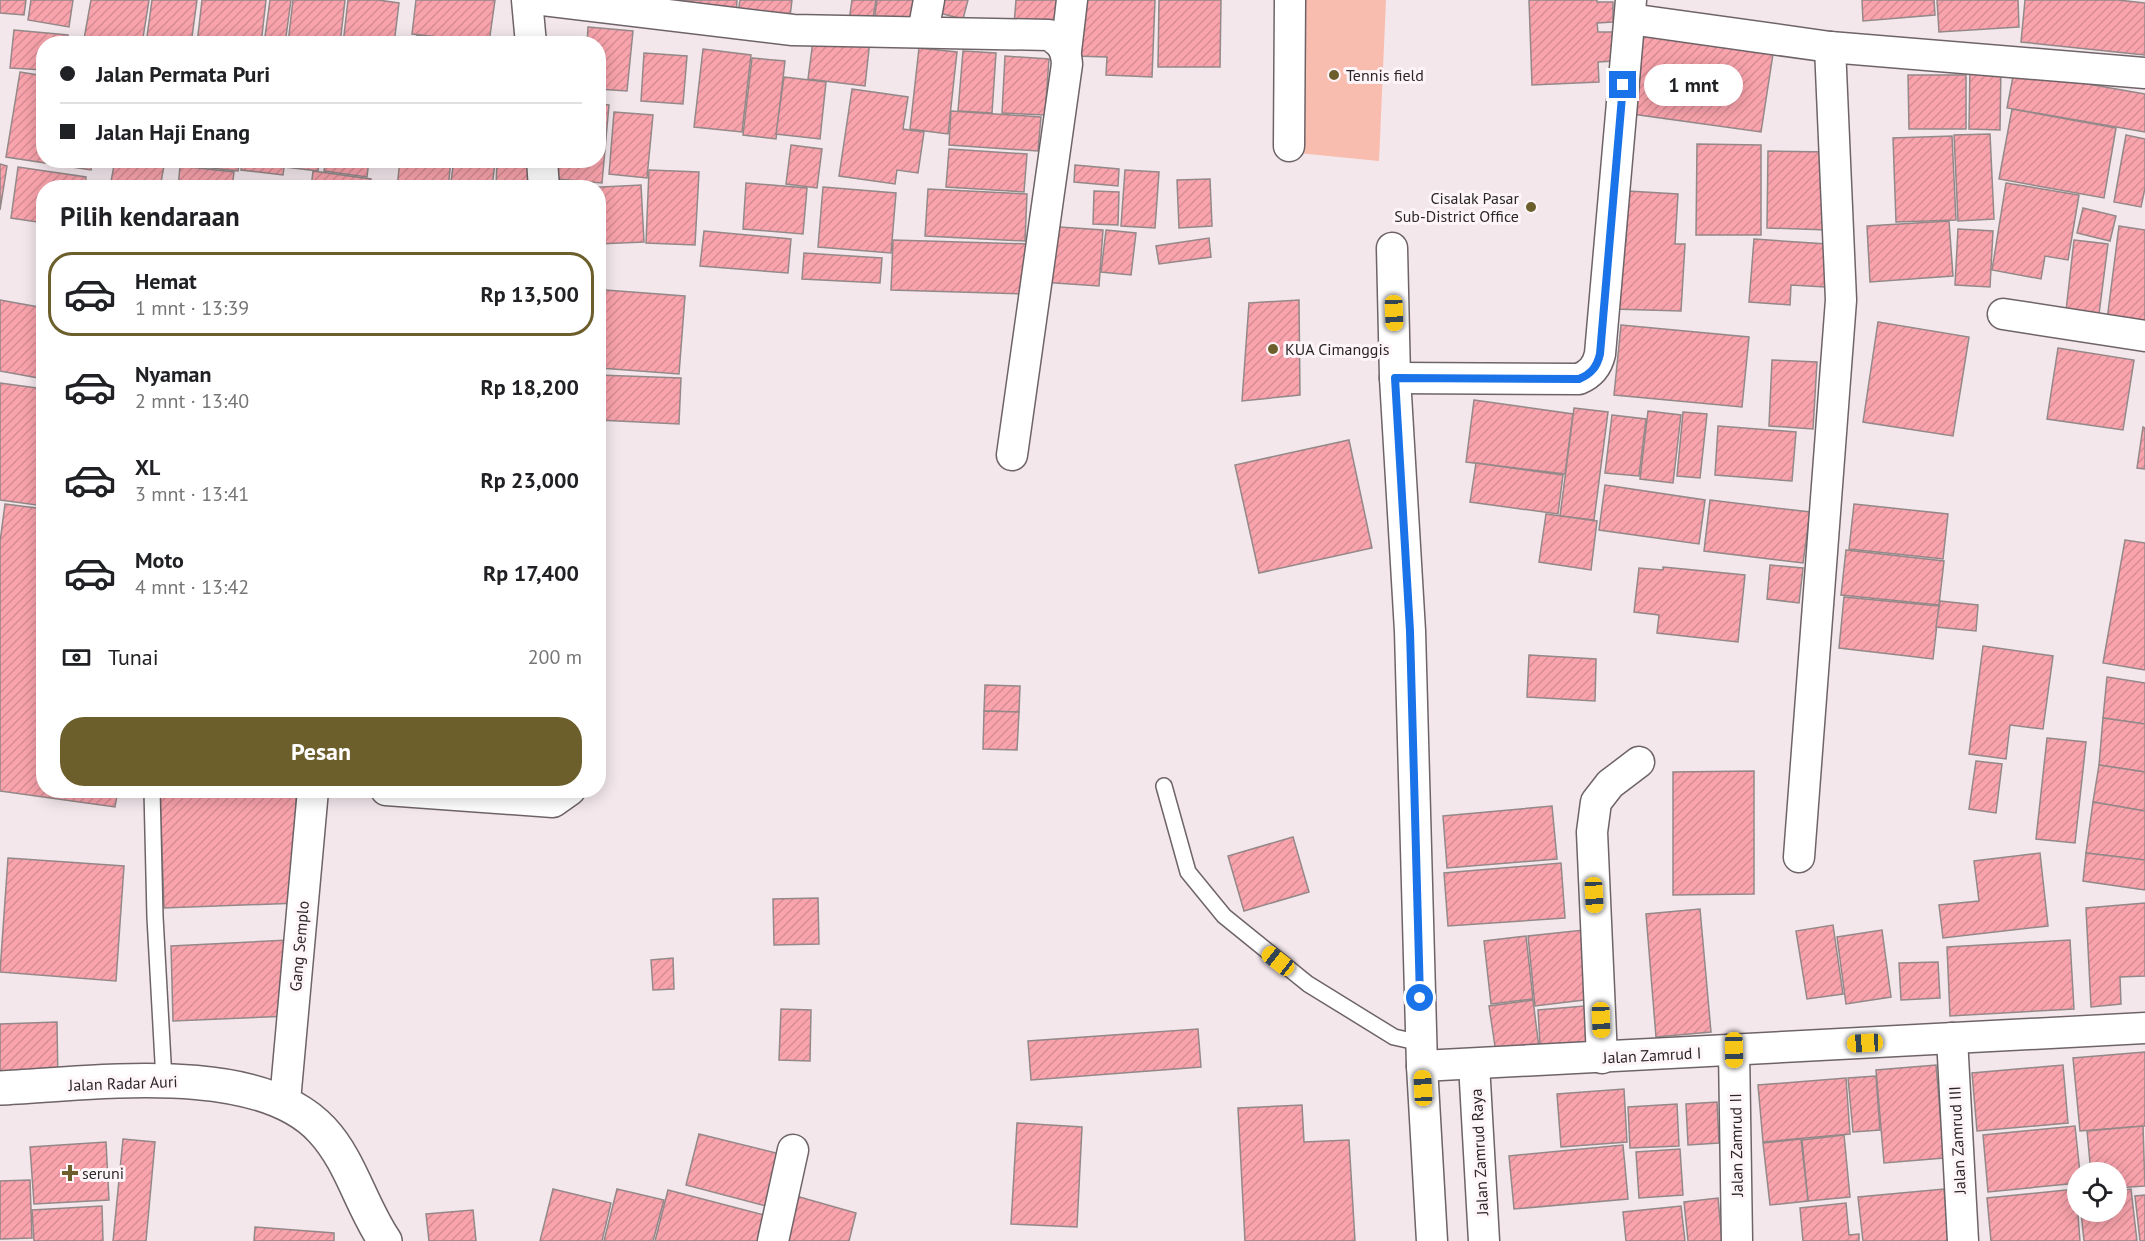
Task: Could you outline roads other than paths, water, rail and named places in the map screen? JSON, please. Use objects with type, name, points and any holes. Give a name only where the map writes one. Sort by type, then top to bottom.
[{"type":"main road","name":"Jalan Radar Auri","points":[[0,1088],[164,1080],[231,1087],[285,1101],[321,1128],[335,1144],[385,1241]]},
{"type":"street","points":[[527,0],[530,36]]},
{"type":"street","points":[[543,0],[793,30],[1049,35],[1060,42],[1066,51]]},
{"type":"street","points":[[923,32],[929,0]]},
{"type":"street","points":[[1012,455],[1067,64],[1066,51],[1072,0]]},
{"type":"street","points":[[1290,0],[1290,146]]},
{"type":"street","points":[[1395,378],[1579,379],[1588,375],[1598,363],[1630,10],[1830,47],[2145,73]]},
{"type":"street","points":[[1799,857],[1841,300],[1830,47]]},
{"type":"street","points":[[1392,248],[1395,378],[1410,631],[1441,1059],[1432,1241]]},
{"type":"street","points":[[2003,314],[2145,336]]},
{"type":"street","points":[[1602,1058],[1592,832],[1596,802],[1610,784],[1639,762]]},
{"type":"street","name":"Gang Semplo","points":[[285,1101],[312,798]]},
{"type":"street","points":[[497,798],[553,802],[559,798]]},
{"type":"street","name":"Jalan Zamrud I","points":[[1441,1059],[1602,1058],[2145,1028]]},
{"type":"street","name":"Jalan Zamrud III","points":[[1952,1038],[1963,1241]]},
{"type":"street","name":"Jalan Zamrud II","points":[[1734,1050],[1737,1241]]},
{"type":"street","name":"Jalan Zamrud Raya","points":[[1441,1059],[1484,1241]]},
{"type":"street","points":[[772,1241],[793,1150]]},
{"type":"lane","points":[[1164,786],[1188,872],[1224,916],[1308,984],[1394,1037],[1441,1059]]},
{"type":"lane","points":[[152,798],[155,917],[164,1080]]},
{"type":"place","name":"Tennis field","points":[[1334,75]]},
{"type":"place","name":"Cisalak Pasar Sub-District Office","points":[[1531,207]]},
{"type":"place","name":"KUA Cimanggis","points":[[1273,349]]},
{"type":"place","name":"seruni","points":[[70,1173]]}]
